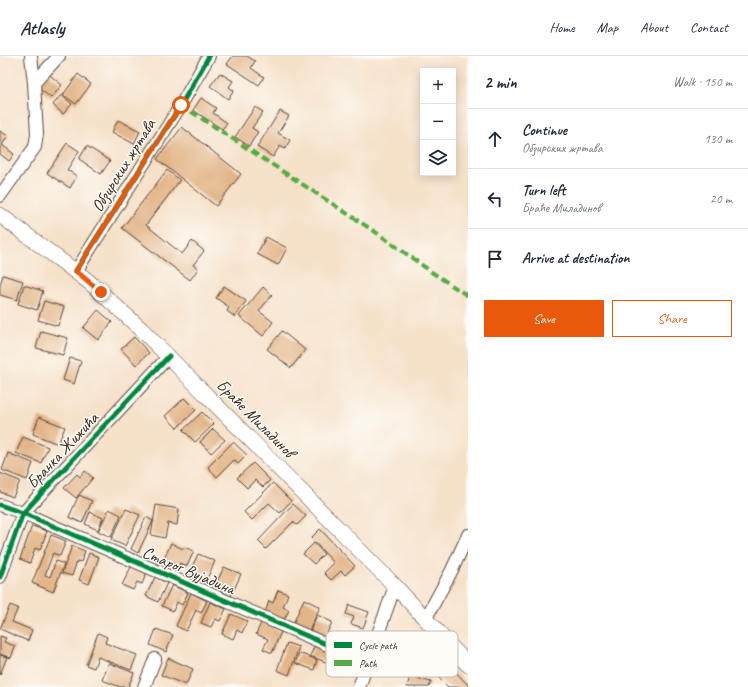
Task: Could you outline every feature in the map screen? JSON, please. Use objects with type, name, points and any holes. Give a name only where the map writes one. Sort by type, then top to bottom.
[{"type":"main road","name":"Браће Миладинов","points":[[0,216],[76,271],[169,356],[438,631]]},
{"type":"main road","name":"Браће Миладинов","points":[[458,654],[468,665]]},
{"type":"street","points":[[0,196],[35,147],[37,134],[31,56]]},
{"type":"street","points":[[34,83],[59,56]]},
{"type":"street","name":"Обзирских жртава","points":[[76,271],[181,105],[209,56]]},
{"type":"street","name":"Бранка Жижића","points":[[0,577],[23,513],[169,356]]},
{"type":"street","name":"Старог Вујадина","points":[[0,505],[23,513],[326,644]]},
{"type":"street","points":[[426,618],[452,570],[468,535]]},
{"type":"street","points":[[378,631],[395,586]]},
{"type":"street","points":[[144,687],[155,659]]},
{"type":"street","points":[[359,687],[362,677]]},
{"type":"building","points":[[233,56],[247,56],[255,61],[251,68],[264,77],[259,85],[227,64]]},
{"type":"building","points":[[46,72],[62,85],[51,98],[35,85]]},
{"type":"building","points":[[220,73],[233,81],[229,87],[234,91],[228,99],[210,86]]},
{"type":"building","points":[[78,74],[91,84],[76,104],[63,95]]},
{"type":"building","points":[[61,95],[72,104],[63,114],[53,105]]},
{"type":"building","points":[[201,98],[216,108],[213,113],[227,123],[222,129],[193,110]]},
{"type":"building","points":[[255,107],[263,112],[252,128],[258,132],[249,146],[235,137]]},
{"type":"building","points":[[280,111],[289,116],[278,133],[290,140],[285,149],[280,146],[273,157],[257,147]]},
{"type":"building","points":[[118,120],[140,131],[134,144],[112,132]]},
{"type":"building","points":[[182,127],[241,174],[216,206],[157,159]]},
{"type":"building","points":[[0,131],[8,136],[2,145],[14,154],[9,161],[0,154]]},
{"type":"building","points":[[67,143],[79,151],[67,170],[77,176],[70,188],[47,173]]},
{"type":"building","points":[[87,146],[110,161],[101,174],[79,159]]},
{"type":"building","points":[[167,170],[180,180],[146,225],[182,254],[192,241],[204,251],[193,265],[198,269],[190,280],[122,228]]},
{"type":"building","points":[[266,237],[287,248],[278,265],[257,254]]},
{"type":"building","points":[[3,275],[23,281],[17,300],[0,295],[0,285]]},
{"type":"building","points":[[24,285],[43,291],[37,310],[18,304]]},
{"type":"building","points":[[224,286],[246,301],[235,317],[227,311],[229,307],[216,298]]},
{"type":"building","points":[[263,287],[272,295],[259,311],[273,322],[263,336],[239,316]]},
{"type":"building","points":[[44,301],[64,307],[58,326],[38,320]]},
{"type":"building","points":[[98,310],[112,322],[98,340],[83,328]]},
{"type":"building","points":[[41,331],[68,338],[63,355],[36,348]]},
{"type":"building","points":[[282,331],[305,350],[291,368],[267,349]]},
{"type":"building","points":[[134,337],[149,353],[136,365],[121,349]]},
{"type":"building","points":[[70,358],[81,361],[74,384],[63,380]]},
{"type":"building","points":[[184,398],[196,410],[177,428],[165,416]]},
{"type":"building","points":[[202,412],[214,424],[195,442],[183,430]]},
{"type":"building","points":[[39,417],[65,427],[58,444],[33,434]]},
{"type":"building","points":[[213,429],[225,440],[211,453],[200,442]]},
{"type":"building","points":[[23,437],[48,447],[41,463],[16,453]]},
{"type":"building","points":[[233,442],[247,455],[238,464],[234,460],[217,477],[208,467]]},
{"type":"building","points":[[8,453],[33,463],[27,480],[2,470]]},
{"type":"building","points":[[253,463],[270,480],[263,487],[255,480],[247,488],[237,478]]},
{"type":"building","points":[[85,471],[93,478],[76,498],[64,488],[77,474],[80,477]]},
{"type":"building","points":[[0,473],[20,481],[13,497],[0,492]]},
{"type":"building","points":[[273,483],[291,501],[280,513],[269,503],[252,520],[244,512]]},
{"type":"building","points":[[79,495],[92,501],[82,523],[69,517]]},
{"type":"building","points":[[293,504],[306,516],[297,525],[293,522],[266,549],[258,541]]},
{"type":"building","points":[[156,505],[179,509],[177,525],[168,523],[165,538],[151,535]]},
{"type":"building","points":[[109,509],[121,515],[111,537],[98,531]]},
{"type":"building","points":[[126,509],[140,515],[125,546],[111,540]]},
{"type":"building","points":[[90,512],[103,518],[98,530],[85,524]]},
{"type":"building","points":[[146,517],[153,521],[138,553],[131,549]]},
{"type":"building","points":[[32,526],[47,531],[40,550],[35,548],[30,563],[20,559]]},
{"type":"building","points":[[320,529],[355,566],[345,575],[341,571],[331,580],[324,573],[334,563],[311,538]]},
{"type":"building","points":[[51,535],[66,541],[60,556],[53,553],[45,575],[50,577],[56,561],[64,564],[53,592],[32,583]]},
{"type":"building","points":[[171,543],[183,549],[184,547],[194,551],[187,566],[180,563],[179,566],[164,559]]},
{"type":"building","points":[[314,543],[324,554],[314,564],[303,554]]},
{"type":"building","points":[[72,546],[85,551],[81,562],[77,561],[72,576],[62,573]]},
{"type":"building","points":[[89,553],[99,557],[89,584],[79,580]]},
{"type":"building","points":[[198,554],[215,561],[205,583],[188,575]]},
{"type":"building","points":[[132,565],[147,572],[142,584],[137,582],[133,590],[122,585]]},
{"type":"building","points":[[224,567],[241,574],[231,596],[214,588]]},
{"type":"building","points":[[155,577],[167,583],[158,602],[146,596]]},
{"type":"building","points":[[172,585],[188,593],[182,605],[177,602],[173,611],[162,606]]},
{"type":"building","points":[[278,590],[288,594],[283,607],[289,610],[284,620],[265,613],[269,601],[273,603]]},
{"type":"building","points":[[191,593],[207,601],[201,613],[196,610],[186,631],[176,626]]},
{"type":"building","points":[[304,599],[320,607],[309,631],[293,624]]},
{"type":"building","points":[[210,602],[226,609],[220,621],[215,619],[211,627],[201,623]]},
{"type":"building","points":[[10,605],[18,608],[12,622],[32,630],[28,641],[0,629]]},
{"type":"building","points":[[349,605],[369,612],[363,628],[351,624],[354,617],[346,614]]},
{"type":"building","points":[[231,614],[247,621],[242,633],[237,630],[233,639],[222,634]]},
{"type":"building","points":[[317,615],[332,622],[328,631],[326,631],[325,638],[310,631]]},
{"type":"building","points":[[261,623],[281,632],[272,653],[263,649],[268,639],[256,634]]},
{"type":"building","points":[[156,629],[173,635],[166,652],[150,645]]},
{"type":"building","points":[[98,633],[107,637],[105,643],[137,655],[131,670],[98,657],[94,668],[86,665]]},
{"type":"building","points":[[0,636],[6,638],[4,642],[15,646],[11,658],[0,654]]},
{"type":"building","points":[[287,643],[299,647],[289,675],[277,670]]},
{"type":"building","points":[[315,645],[326,650],[326,662],[310,656]]},
{"type":"building","points":[[299,653],[317,660],[314,670],[295,663]]},
{"type":"building","points":[[0,655],[7,657],[0,675]]},
{"type":"building","points":[[168,658],[193,669],[186,685],[161,675]]},
{"type":"building","points":[[109,663],[134,673],[128,687],[120,687],[102,680]]},
{"type":"building","points":[[458,674],[468,685],[468,687],[448,687],[438,677],[458,677]]},
{"type":"building","points":[[410,677],[431,682],[429,687],[407,687]]},
{"type":"marked path","points":[[181,105],[380,235],[468,296]]},
{"type":"cycle path","points":[[76,271],[181,105],[209,56]]},
{"type":"cycle path","points":[[0,577],[23,513],[169,356]]},
{"type":"cycle path","points":[[0,505],[23,513],[326,644]]},
{"type":"route","points":[[101,292],[76,271],[181,105]]}]
